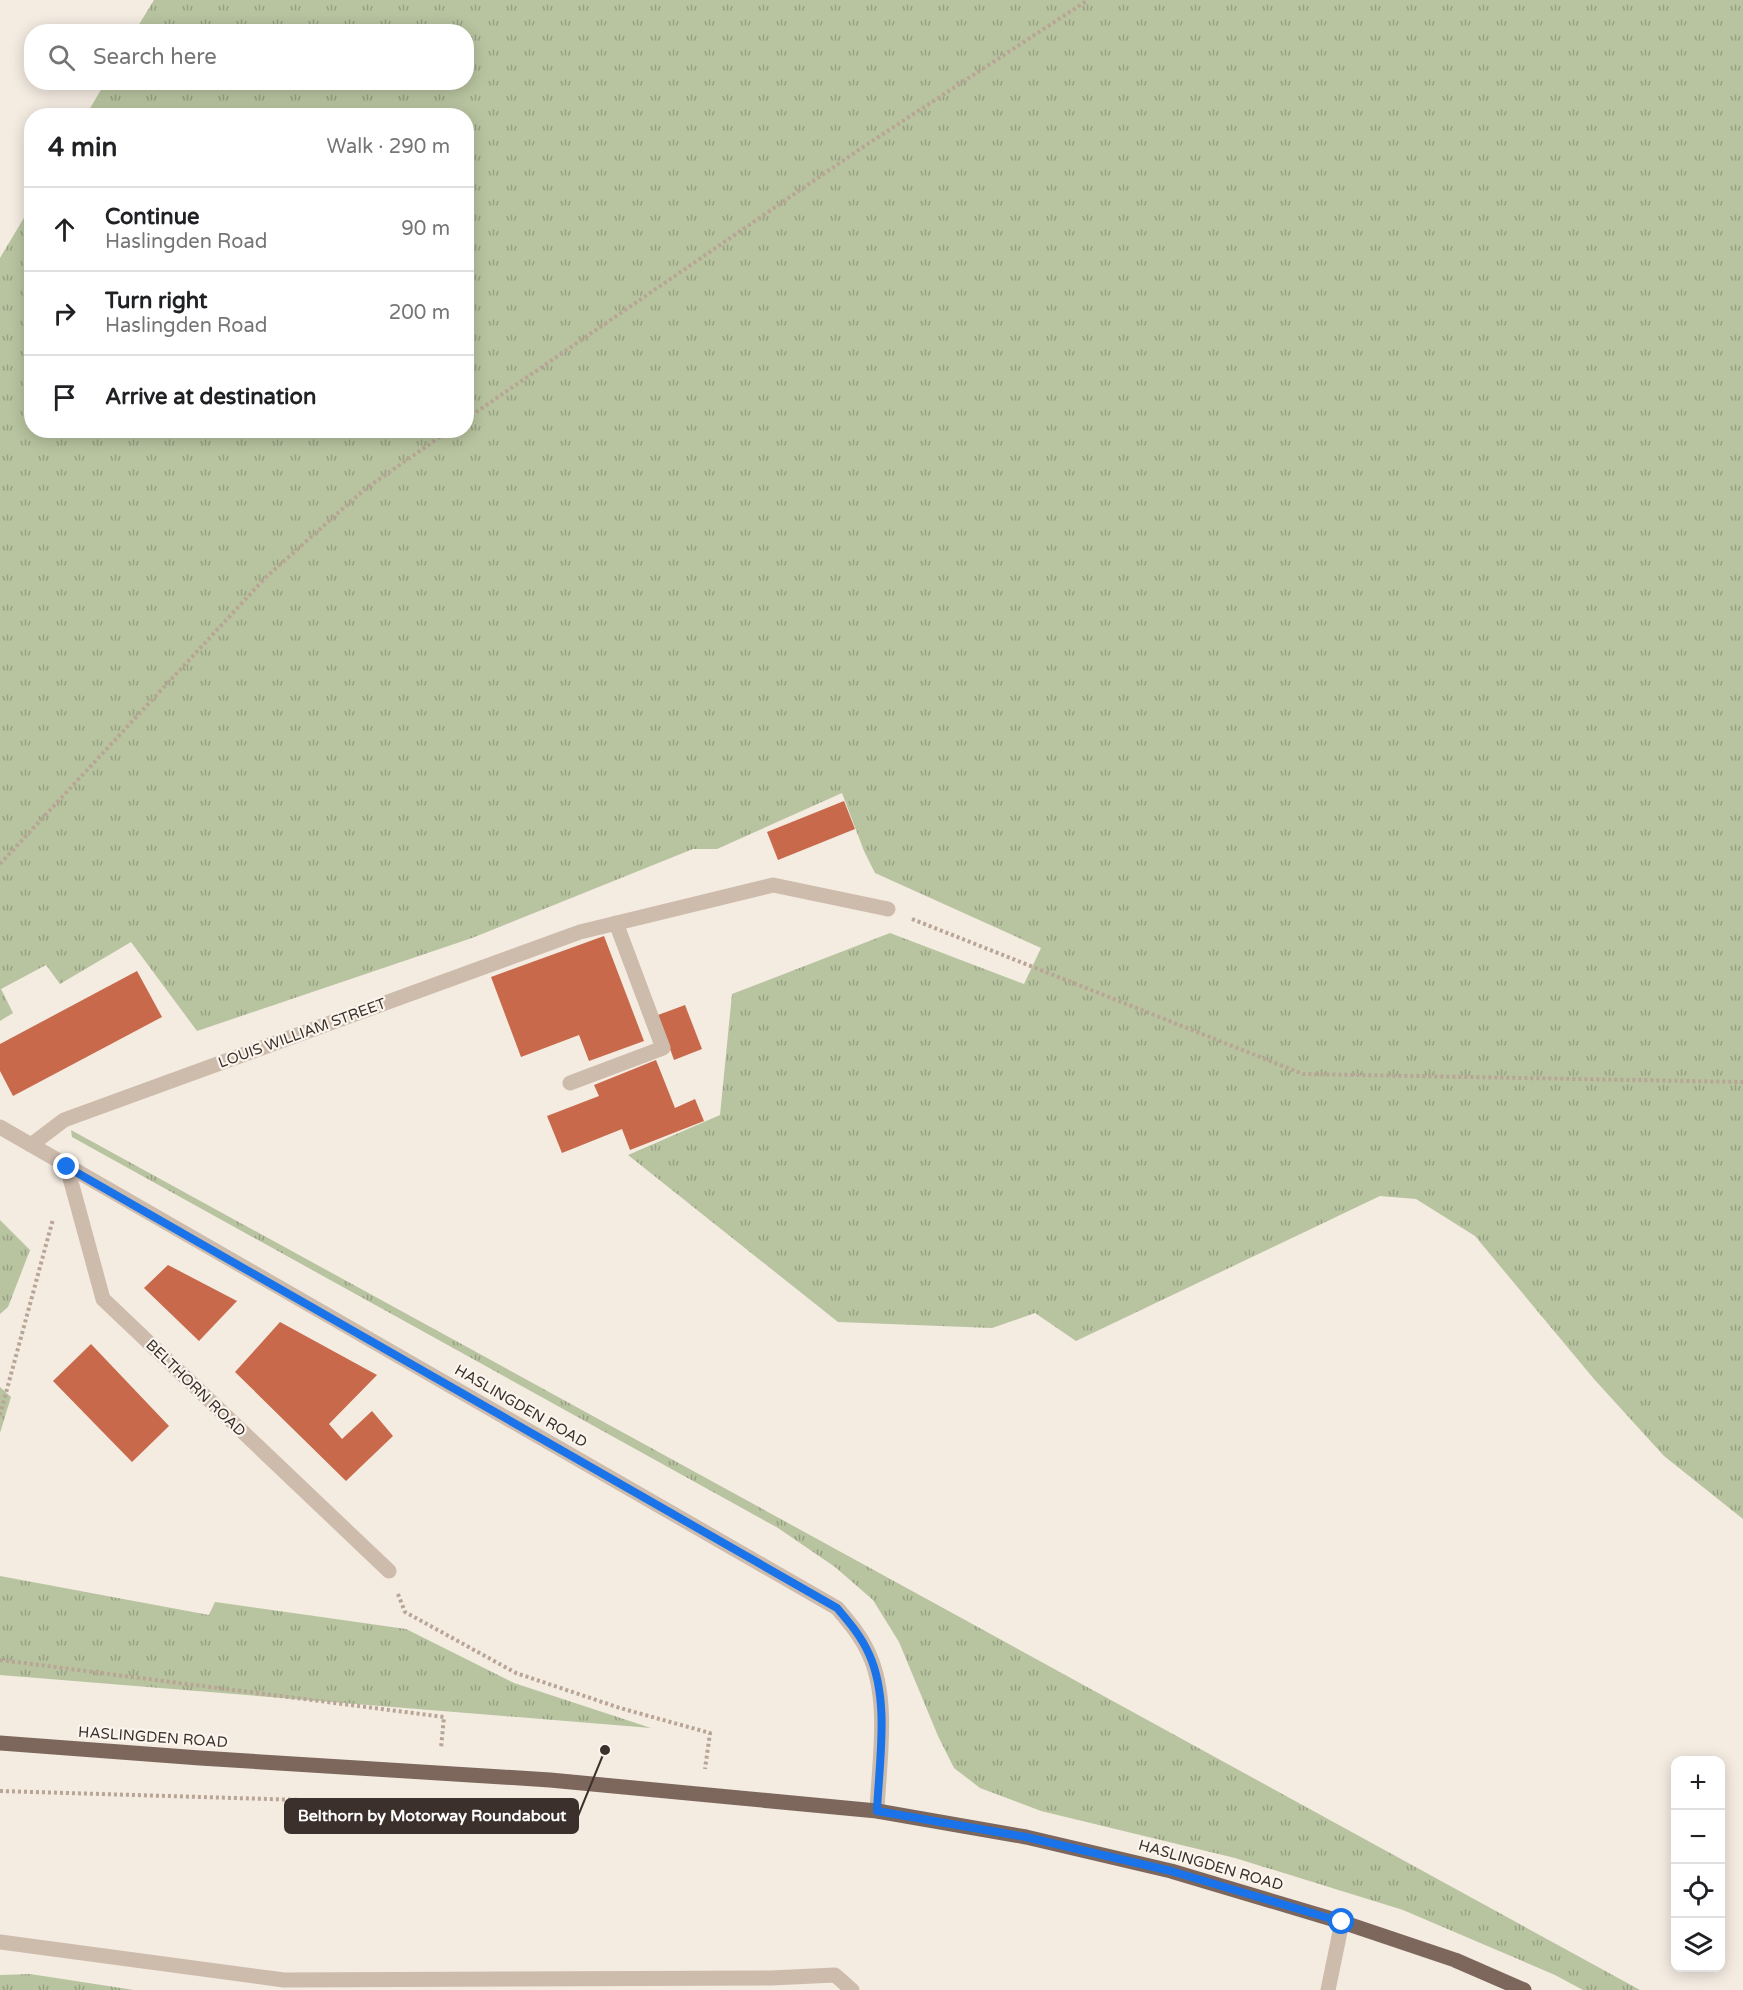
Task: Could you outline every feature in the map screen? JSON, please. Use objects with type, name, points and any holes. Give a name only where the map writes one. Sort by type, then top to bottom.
[{"type":"main road","name":"HASLINGDEN ROAD","points":[[0,1743],[189,1758],[550,1780],[877,1811],[1026,1837],[1171,1871],[1342,1922],[1455,1960],[1524,1990]]},
{"type":"street","name":"LOUIS WILLIAM STREET","points":[[31,1145],[64,1120],[579,932],[773,885],[888,909]]},
{"type":"street","points":[[570,1083],[663,1048],[616,923]]},
{"type":"street","name":"HASLINGDEN ROAD","points":[[0,1127],[837,1608],[856,1631],[877,1674],[881,1706],[877,1811]]},
{"type":"street","name":"BELTHORN ROAD","points":[[67,1167],[103,1299],[389,1571]]},
{"type":"street","points":[[1328,1990],[1342,1922]]},
{"type":"street","points":[[0,1942],[284,1980],[759,1978],[835,1975],[852,1990]]},
{"type":"path","points":[[474,414],[860,149],[1088,0]]},
{"type":"path","points":[[0,864],[266,577],[365,489],[438,438]]},
{"type":"path","points":[[888,909],[1303,1074],[1743,1082]]},
{"type":"path","points":[[0,1415],[55,1212]]},
{"type":"path","points":[[389,1571],[405,1612],[516,1673],[621,1708],[710,1733],[702,1794]]},
{"type":"path","points":[[0,1660],[444,1717],[436,1804],[0,1791]]},
{"type":"green space","points":[[154,0],[1743,0],[1743,1519],[1664,1456],[1594,1379],[1475,1236],[1416,1199],[1380,1196],[1076,1341],[1035,1313],[992,1328],[838,1322],[628,1155],[720,1115],[732,994],[890,933],[1024,984],[1041,948],[875,873],[842,793],[717,849],[693,849],[472,938],[197,1031],[131,942],[60,984],[46,965],[1,989],[13,1013],[0,1021],[0,258],[24,218],[24,438],[474,438],[474,108],[90,108],[101,90],[474,90],[474,24],[139,24]]},
{"type":"green space","points":[[71,1130],[1640,1990],[1583,1990],[1555,1975],[1403,1910],[1235,1858],[1041,1811],[980,1788],[954,1768],[938,1736],[899,1642],[873,1600],[835,1567],[778,1528],[72,1137]]},
{"type":"green space","points":[[0,1220],[30,1250],[8,1307],[0,1314]]},
{"type":"green space","points":[[0,1387],[11,1397],[0,1433]]},
{"type":"green space","points":[[0,1576],[209,1615],[215,1602],[406,1629],[514,1683],[651,1728],[0,1675]]},
{"type":"green space","points":[[30,1974],[134,1990],[0,1990],[0,1975]]},
{"type":"building","points":[[844,801],[855,829],[778,860],[767,832]]},
{"type":"building","points":[[604,936],[644,1041],[589,1061],[579,1035],[521,1057],[491,977]]},
{"type":"building","points":[[137,971],[162,1017],[13,1096],[0,1071],[0,1044]]},
{"type":"building","points":[[685,1005],[702,1049],[674,1060],[658,1015]]},
{"type":"building","points":[[656,1060],[675,1108],[695,1099],[704,1121],[630,1150],[622,1129],[562,1153],[547,1116],[599,1096],[594,1085]]},
{"type":"building","points":[[168,1265],[237,1301],[199,1341],[144,1288]]},
{"type":"building","points":[[280,1322],[377,1375],[329,1424],[342,1439],[372,1411],[393,1436],[346,1481],[235,1372]]},
{"type":"building","points":[[91,1344],[169,1426],[132,1462],[53,1381]]},
{"type":"place","name":"Belthorn by Motorway Roundabout","points":[[605,1750]]},
{"type":"route","points":[[67,1167],[837,1608],[856,1631],[877,1674],[881,1706],[877,1811],[1026,1837],[1171,1871],[1342,1922]]}]
